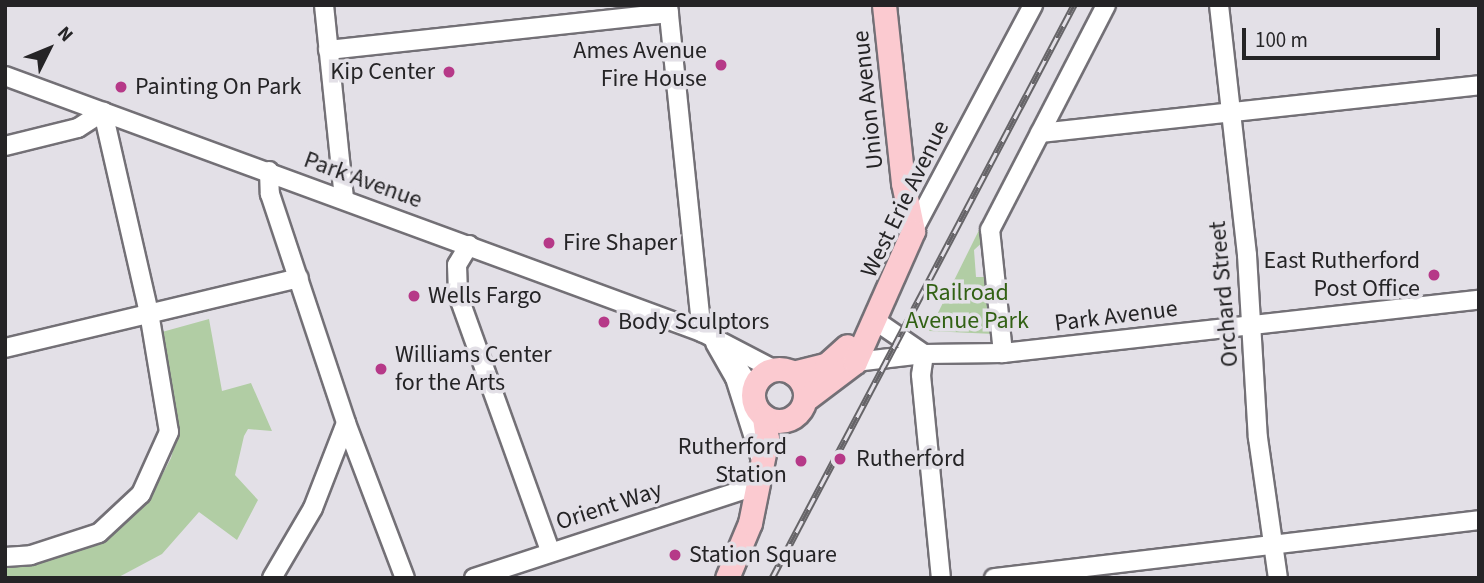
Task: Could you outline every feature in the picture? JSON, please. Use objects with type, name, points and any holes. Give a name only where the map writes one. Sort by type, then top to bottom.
[{"type":"main road","name":"Union Avenue","points":[[884,5],[903,183],[913,231]]},
{"type":"main road","name":"West Erie Avenue","points":[[800,409],[847,360],[876,321],[913,231]]},
{"type":"main road","points":[[727,578],[750,523],[767,439],[764,417],[753,403],[753,391],[758,378],[783,371],[820,368],[847,360],[913,231]]},
{"type":"main road","points":[[761,474],[800,409],[802,382],[783,371]]},
{"type":"main road","points":[[764,417],[778,422],[800,409]]},
{"type":"street","points":[[324,5],[344,199]]},
{"type":"street","name":"West Erie Avenue","points":[[913,231],[1033,5]]},
{"type":"street","points":[[1003,354],[990,230],[1106,5]]},
{"type":"street","name":"Orchard Street","points":[[1219,5],[1253,325],[1258,438],[1276,542],[1278,578]]},
{"type":"street","points":[[328,50],[669,9],[708,338],[735,379],[761,474]]},
{"type":"street","name":"Park Avenue","points":[[5,76],[468,245],[708,338],[783,371]]},
{"type":"street","points":[[1040,133],[1479,85]]},
{"type":"street","points":[[5,146],[78,128],[103,111],[149,313],[169,432],[141,494],[99,533],[31,555],[5,557]]},
{"type":"street","points":[[269,171],[270,194],[346,423],[405,578]]},
{"type":"street","points":[[468,245],[457,265],[458,295],[550,550]]},
{"type":"street","points":[[5,348],[299,278]]},
{"type":"street","name":"Park Avenue","points":[[847,360],[924,354],[1003,354],[1479,300]]},
{"type":"street","points":[[876,321],[924,354],[921,375],[940,578]]},
{"type":"street","name":"Park Avenue","points":[[708,338],[742,369],[753,391]]},
{"type":"street","points":[[272,578],[313,508],[346,423]]},
{"type":"street","name":"Orient Way","points":[[474,578],[761,474]]},
{"type":"street","points":[[994,578],[1276,542],[1479,520]]},
{"type":"green space","name":"Railroad Avenue Park","points":[[981,226],[986,239],[974,250],[976,277],[988,277],[994,334],[929,331]]},
{"type":"green space","points":[[209,319],[222,391],[251,383],[272,431],[248,429],[244,436],[235,475],[258,500],[237,540],[199,512],[162,554],[117,578],[5,578],[5,566],[30,564],[105,536],[158,483],[171,458],[178,430],[162,332]]},
{"type":"railway","points":[[772,578],[1074,5]]},
{"type":"place","name":"Ames Avenue Fire House","points":[[721,65]]},
{"type":"place","name":"Kip Center","points":[[449,72]]},
{"type":"place","name":"Painting On Park","points":[[121,87]]},
{"type":"place","name":"Fire Shaper","points":[[549,243]]},
{"type":"place","name":"East Rutherford Post Office","points":[[1434,275]]},
{"type":"place","name":"Wells Fargo","points":[[414,296]]},
{"type":"place","name":"Body Sculptors","points":[[604,322]]},
{"type":"place","name":"Williams Center for the Arts","points":[[381,369]]},
{"type":"place","name":"Rutherford","points":[[840,459]]},
{"type":"place","name":"Rutherford Station","points":[[801,461]]},
{"type":"place","name":"Station Square","points":[[675,555]]}]
